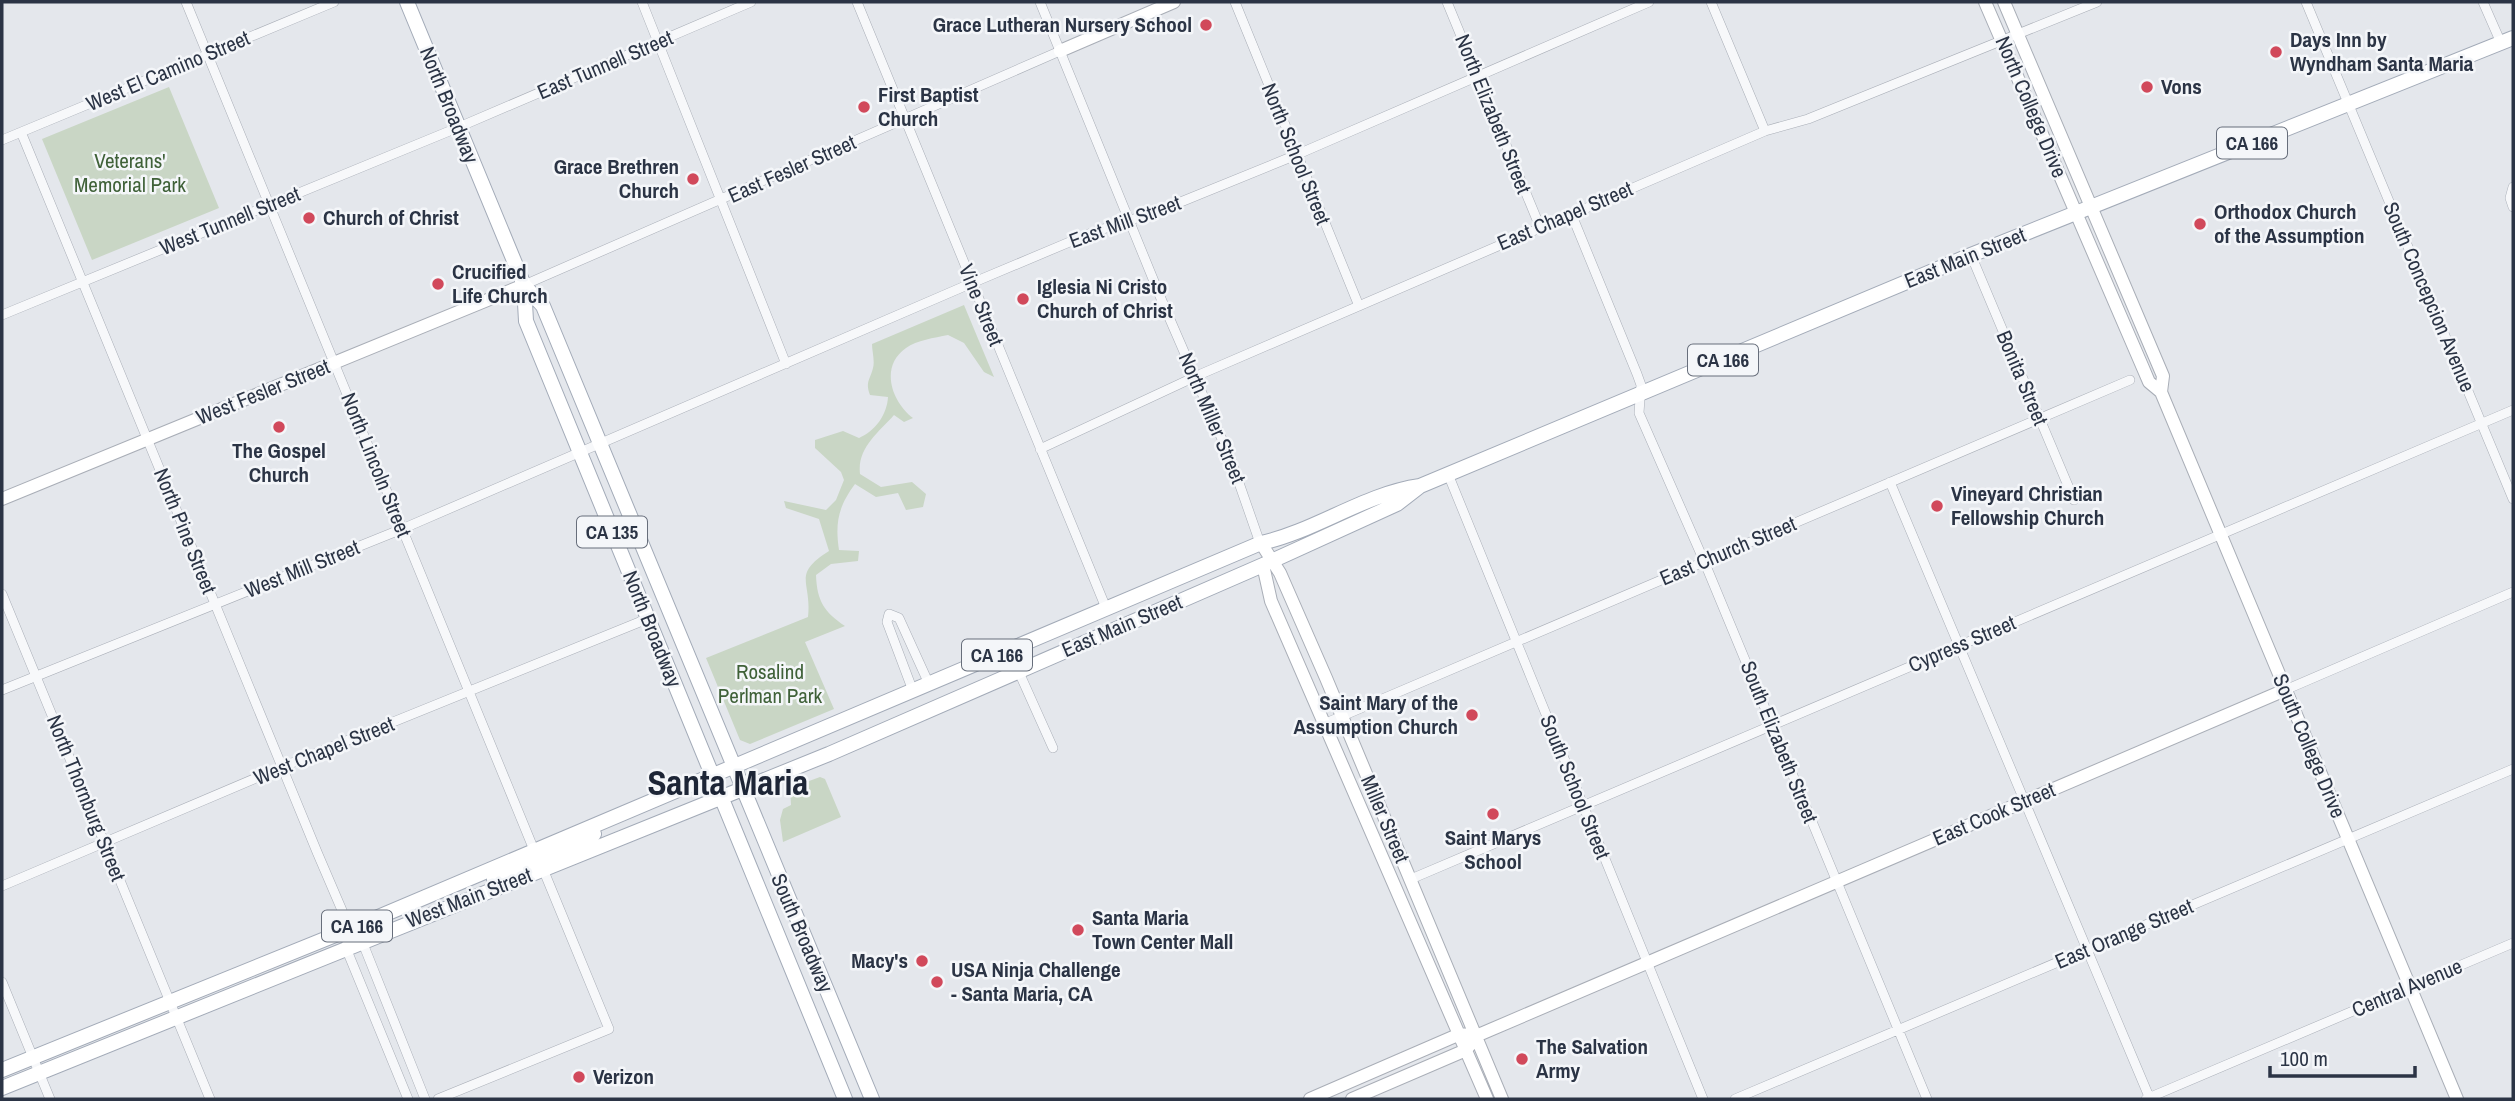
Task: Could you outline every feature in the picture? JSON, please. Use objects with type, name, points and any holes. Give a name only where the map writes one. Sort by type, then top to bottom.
[{"type":"main road","name":"North Broadway","points":[[407,2],[524,285],[526,321],[711,777]]},
{"type":"main road","name":"East Main Street","points":[[741,789],[1268,562],[1397,504],[1420,486],[1640,390],[2345,100],[2507,41]]},
{"type":"main road","name":"North Broadway","points":[[524,285],[543,306],[733,768]]},
{"type":"main road","name":"East Main Street","points":[[733,768],[1261,543],[1286,536],[1396,489],[1420,486]]},
{"type":"main road","name":"West Main Street","points":[[2,1070],[350,929],[733,768]]},
{"type":"main road","name":"South Broadway","points":[[733,768],[872,1099]]},
{"type":"main road","name":"South Broadway","points":[[711,777],[845,1099]]},
{"type":"main road","name":"West Main Street","points":[[2,1088],[741,789]]},
{"type":"main road","points":[[543,869],[542,862],[547,857],[606,828],[630,810]]},
{"type":"main road","points":[[451,905],[475,889],[528,864],[536,856],[534,850]]},
{"type":"street","name":"North Lincoln Street","points":[[186,2],[534,850]]},
{"type":"street","name":"West El Camino Street","points":[[2,140],[334,2]]},
{"type":"street","points":[[642,2],[786,364]]},
{"type":"street","name":"East Tunnell Street","points":[[459,127],[751,2]]},
{"type":"street","name":"Vine Street","points":[[857,2],[1106,608]]},
{"type":"street","name":"North Miller Street","points":[[1040,2],[1128,221],[1231,460],[1261,543]]},
{"type":"street","name":"East Fesler Street","points":[[524,285],[1174,2]]},
{"type":"street","name":"North School Street","points":[[1235,2],[1359,306]]},
{"type":"street","name":"North Elizabeth Street","points":[[1447,2],[1540,227]]},
{"type":"street","name":"East Mill Street","points":[[600,445],[972,283],[1296,155],[1649,2]]},
{"type":"street","points":[[1711,2],[1765,131]]},
{"type":"street","name":"North College Drive","points":[[1985,2],[2083,210]]},
{"type":"street","name":"North College Drive","points":[[2004,2],[2083,210]]},
{"type":"street","name":"East Chapel Street","points":[[1040,449],[1571,213],[1765,131],[1808,118],[2097,2]]},
{"type":"street","name":"South Concepcion Avenue","points":[[2306,2],[2513,499]]},
{"type":"street","points":[[2483,2],[2507,41]]},
{"type":"street","name":"West Tunnell Street","points":[[2,316],[459,127]]},
{"type":"street","name":"North Pine Street","points":[[21,132],[350,929]]},
{"type":"street","points":[[2513,187],[2510,198],[2513,206]]},
{"type":"street","name":"South College Drive","points":[[2083,210],[2149,382],[2161,392],[2457,1099]]},
{"type":"street","points":[[1571,213],[1640,390]]},
{"type":"street","name":"Bonita Street","points":[[1971,255],[2074,500]]},
{"type":"street","name":"West Fesler Street","points":[[2,499],[524,285]]},
{"type":"street","name":"East Church Street","points":[[1326,723],[2130,380]]},
{"type":"street","name":"South Elizabeth Street","points":[[1640,390],[1639,413],[1704,561],[1927,1099]]},
{"type":"street","name":"Cypress Street","points":[[1411,879],[2513,410]]},
{"type":"street","name":"West Mill Street","points":[[2,691],[402,529],[600,445]]},
{"type":"street","name":"South School Street","points":[[1448,474],[1703,1099]]},
{"type":"street","points":[[1890,482],[2148,1099]]},
{"type":"street","name":"Miller Street","points":[[1261,543],[1342,716],[1502,1099]]},
{"type":"street","name":"Miller Street","points":[[1268,562],[1271,601],[1487,1099]]},
{"type":"street","name":"East Cook Street","points":[[1476,1036],[2513,592]]},
{"type":"street","name":"North Thornburg Street","points":[[2,594],[210,1099]]},
{"type":"street","points":[[913,691],[887,622],[889,614],[900,618],[929,684]]},
{"type":"street","name":"West Chapel Street","points":[[2,886],[282,767],[647,619]]},
{"type":"street","points":[[1009,650],[1053,748]]},
{"type":"street","name":"East Orange Street","points":[[1735,1099],[2513,769]]},
{"type":"street","points":[[438,1099],[609,1029],[543,869]]},
{"type":"street","points":[[350,929],[362,941],[425,1099]]},
{"type":"street","points":[[350,929],[346,947],[408,1099]]},
{"type":"street","name":"Central Avenue","points":[[2148,1099],[2513,943]]},
{"type":"street","points":[[2,982],[50,1099]]},
{"type":"street","points":[[1310,1099],[1460,1034],[1476,1036],[1466,1050],[1352,1099]]},
{"type":"green space","name":"Veterans' Memorial Park","points":[[169,87],[219,208],[92,260],[42,139]]},
{"type":"green space","name":"Rosalind Perlman Park","points":[[964,305],[994,377],[984,372],[964,343],[948,335],[910,345],[893,365],[891,384],[899,403],[913,418],[904,422],[894,415],[865,449],[860,465],[860,474],[881,487],[912,482],[926,494],[923,507],[906,510],[898,493],[876,497],[855,484],[841,508],[837,532],[839,550],[859,551],[858,561],[831,564],[816,575],[823,605],[845,626],[805,642],[834,709],[750,744],[740,740],[706,658],[808,617],[807,573],[817,559],[829,551],[819,519],[786,508],[784,501],[826,510],[836,500],[844,480],[841,472],[815,448],[815,440],[843,431],[859,438],[870,431],[883,416],[888,397],[870,395],[868,387],[874,365],[872,344]]},
{"type":"green space","points":[[820,777],[825,779],[841,817],[783,842],[780,820],[783,809],[791,805],[790,788]]},
{"type":"place","name":"Grace Lutheran Nursery School","points":[[1206,25]]},
{"type":"place","name":"Days Inn by Wyndham Santa Maria","points":[[2276,52]]},
{"type":"place","name":"Vons","points":[[2147,87]]},
{"type":"place","name":"First Baptist Church","points":[[864,107]]},
{"type":"place","name":"Grace Brethren Church","points":[[693,179]]},
{"type":"place","name":"Church of Christ","points":[[309,218]]},
{"type":"place","name":"Orthodox Church of the Assumption","points":[[2200,224]]},
{"type":"place","name":"Crucified Life Church","points":[[438,284]]},
{"type":"place","name":"Iglesia Ni Cristo Church of Christ","points":[[1023,299]]},
{"type":"place","name":"The Gospel Church","points":[[279,427]]},
{"type":"place","name":"Vineyard Christian Fellowship Church","points":[[1937,506]]},
{"type":"place","name":"Saint Mary of the Assumption Church","points":[[1472,715]]},
{"type":"place","name":"Saint Marys School","points":[[1493,814]]},
{"type":"place","name":"Santa Maria Town Center Mall","points":[[1078,930]]},
{"type":"place","name":"Macy's","points":[[922,961]]},
{"type":"place","name":"USA Ninja Challenge - Santa Maria, CA","points":[[937,982]]},
{"type":"place","name":"The Salvation Army","points":[[1522,1059]]},
{"type":"place","name":"Verizon","points":[[579,1077]]},
{"type":"district","name":"Santa Maria","points":[[728,783]]}]
